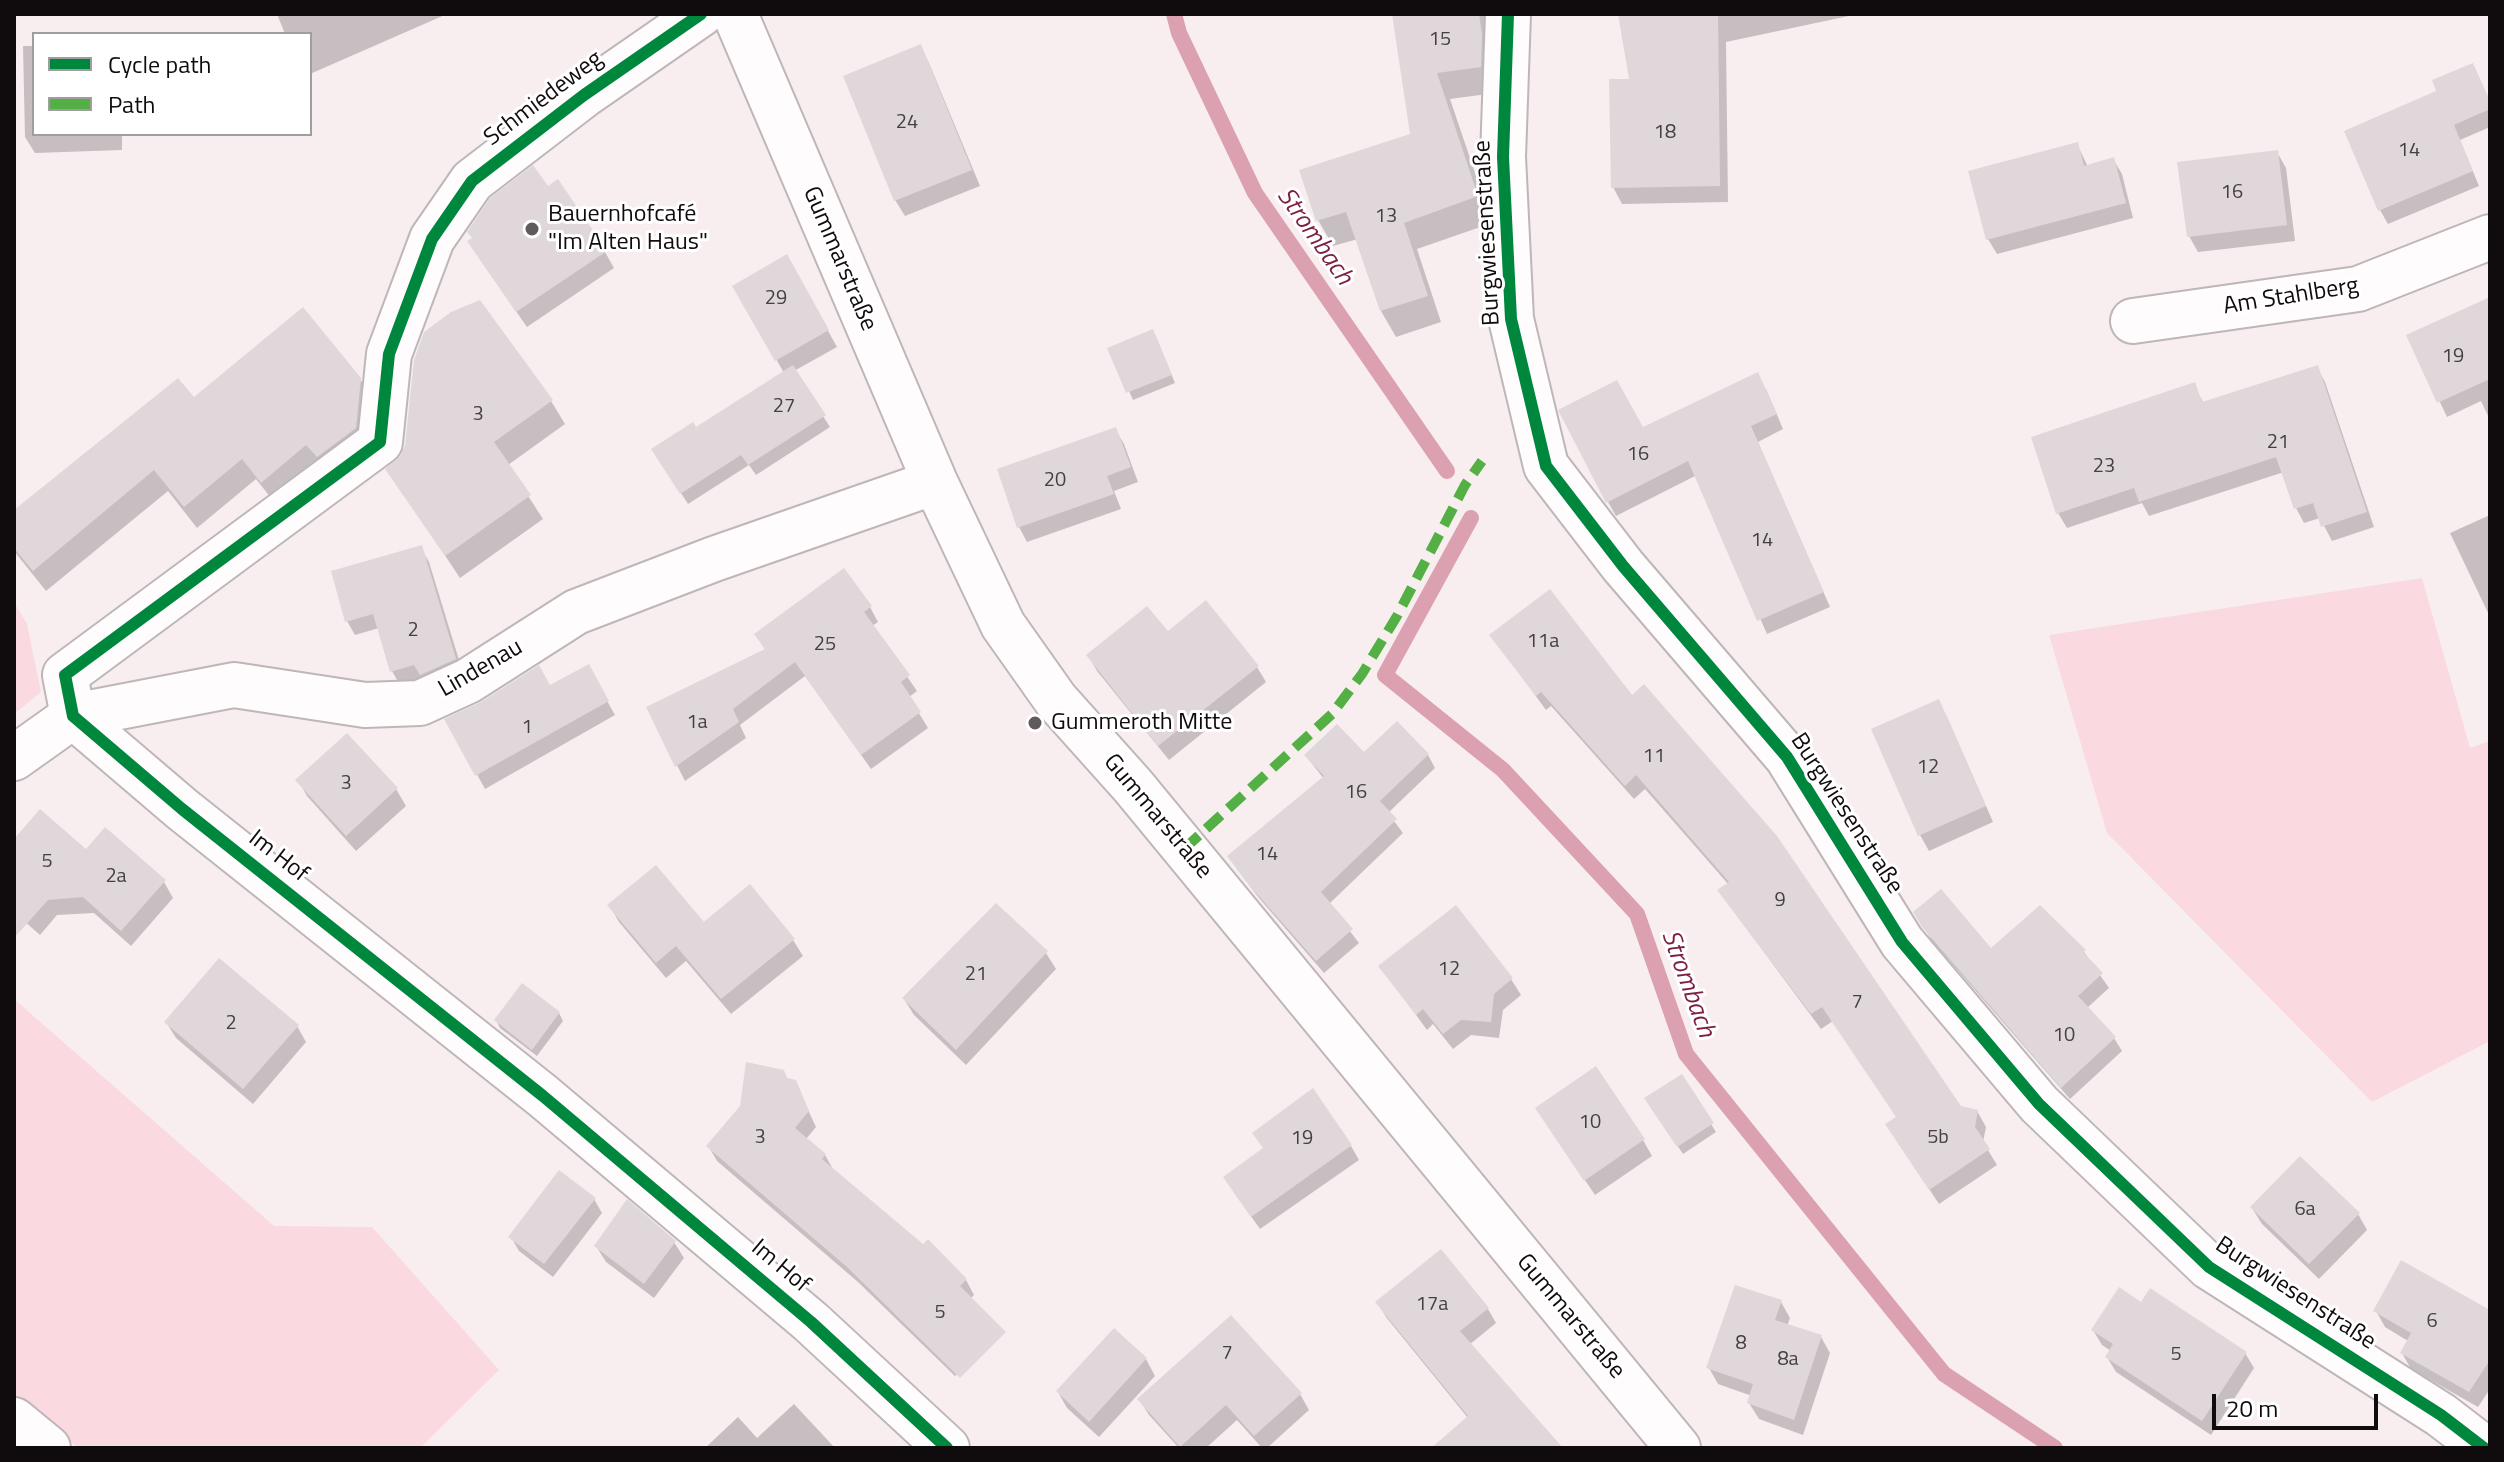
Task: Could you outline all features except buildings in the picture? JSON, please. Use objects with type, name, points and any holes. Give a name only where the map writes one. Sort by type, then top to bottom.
[{"type":"street","name":"Schmiedeweg","points":[[73,716],[65,675],[380,442],[389,354],[432,239],[472,181],[584,95],[701,14]]},
{"type":"street","name":"Gummarstraße","points":[[735,14],[935,482],[1003,625],[1056,700],[1133,786],[1678,1448]]},
{"type":"street","name":"Burgwiesenstraße","points":[[1508,14],[1503,157],[1511,319],[1546,466],[1623,566],[1787,757],[1902,942],[2039,1104],[2209,1267],[2441,1415],[2484,1448]]},
{"type":"street","name":"Am Stahlberg","points":[[2133,321],[2358,289],[2490,237]]},
{"type":"street","name":"Lindenau","points":[[14,758],[73,716],[234,685],[365,705],[420,703],[468,681],[576,612],[714,559],[935,482]]},
{"type":"street","name":"Im Hof","points":[[73,716],[182,809],[543,1096],[811,1322],[947,1448]]},
{"type":"street","points":[[14,1420],[48,1448]]},
{"type":"shaded area","points":[[2422,578],[2470,748],[2490,741],[2490,1041],[2372,1102],[2107,833],[2049,635]]},
{"type":"shaded area","points":[[14,602],[27,624],[41,692],[14,714]]},
{"type":"shaded area","points":[[14,999],[274,1226],[372,1227],[499,1370],[420,1448],[78,1448],[14,1397]]},
{"type":"waterway","name":"Strombach","points":[[1174,14],[1179,33],[1255,193],[1447,471]]},
{"type":"waterway","name":"Strombach","points":[[1471,518],[1385,675],[1503,770],[1637,914],[1686,1054],[1944,1374],[2055,1448]]},
{"type":"marked path","points":[[1184,849],[1332,714],[1362,674],[1397,616],[1465,485],[1482,461]]},
{"type":"cycle path","points":[[701,14],[584,95],[472,181],[432,239],[389,354],[380,442],[65,675],[73,716],[182,809],[543,1096],[811,1322],[947,1448]]},
{"type":"cycle path","points":[[1508,14],[1503,157],[1511,319],[1546,466],[1623,566],[1787,757],[1902,942],[2039,1104],[2209,1267],[2441,1415],[2484,1448]]},
{"type":"place","name":"Bauernhofcafé \"Im Alten Haus\"","points":[[532,229]]},
{"type":"place","name":"Gummeroth Mitte","points":[[1035,723]]}]
